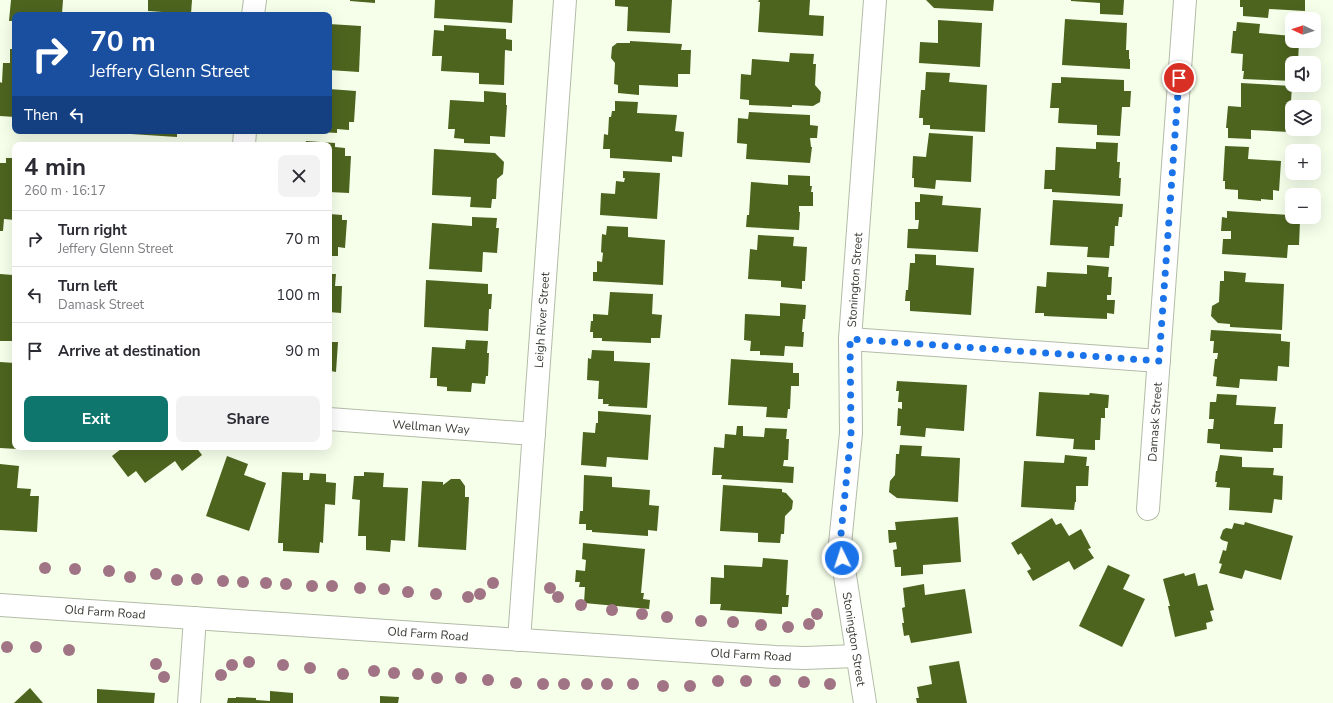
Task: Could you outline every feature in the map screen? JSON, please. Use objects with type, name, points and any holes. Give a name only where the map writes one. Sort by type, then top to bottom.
[{"type":"street","points":[[254,0],[254,12]]},
{"type":"street","name":"Leigh River Street","points":[[519,640],[565,0]]},
{"type":"street","name":"Stonington Street","points":[[865,703],[856,656],[840,544],[851,433],[850,339],[875,0]]},
{"type":"street","name":"Damask Street","points":[[1148,509],[1185,0]]},
{"type":"street","points":[[850,339],[1159,361]]},
{"type":"street","name":"Wellman Way","points":[[332,419],[534,434]]},
{"type":"street","name":"Old Farm Road","points":[[0,605],[775,658],[856,656]]},
{"type":"street","points":[[189,703],[195,618]]},
{"type":"building","points":[[11,0],[63,0],[62,12],[12,12],[12,21],[9,21]]},
{"type":"building","points":[[148,0],[192,0],[191,12],[148,11]]},
{"type":"building","points":[[375,0],[375,3],[350,1]]},
{"type":"building","points":[[435,0],[513,0],[512,23],[434,18]]},
{"type":"building","points":[[615,0],[672,0],[670,33],[627,31],[628,7],[615,6]]},
{"type":"building","points":[[759,0],[810,0],[809,15],[824,16],[823,36],[758,32]]},
{"type":"building","points":[[926,0],[994,0],[993,11],[934,8]]},
{"type":"building","points":[[1071,0],[1124,0],[1123,15],[1100,14],[1100,3]]},
{"type":"building","points":[[1240,0],[1305,0],[1305,11],[1269,9],[1268,18],[1243,16],[1243,7],[1240,7]]},
{"type":"building","points":[[1065,19],[1127,23],[1126,50],[1129,50],[1130,69],[1062,65]]},
{"type":"building","points":[[938,20],[982,23],[980,67],[919,63],[920,42],[938,43]]},
{"type":"building","points":[[1237,22],[1260,24],[1259,33],[1285,35],[1285,48],[1299,48],[1298,56],[1285,56],[1285,81],[1243,79],[1243,54],[1231,53],[1233,31],[1236,31]]},
{"type":"building","points":[[332,24],[361,26],[359,72],[332,70]]},
{"type":"building","points":[[444,25],[506,29],[506,39],[512,40],[512,51],[505,50],[504,85],[479,84],[479,73],[441,71],[442,56],[432,56],[434,30],[444,31]]},
{"type":"building","points":[[630,41],[682,44],[681,50],[691,50],[690,74],[678,74],[678,87],[639,85],[639,95],[618,93],[618,85],[614,84],[615,63],[611,58],[612,47],[617,43],[630,43]]},
{"type":"building","points":[[10,49],[12,49],[12,117],[0,116],[0,82],[2,83],[3,63],[10,63]]},
{"type":"building","points":[[790,53],[814,54],[813,64],[816,64],[815,85],[821,92],[820,102],[813,106],[792,105],[792,107],[749,105],[749,100],[740,99],[741,74],[751,75],[752,59],[789,62]]},
{"type":"building","points":[[926,72],[950,73],[949,82],[987,85],[985,132],[930,129],[930,125],[923,125],[923,118],[919,118],[921,90],[925,90]]},
{"type":"building","points":[[1061,77],[1124,80],[1124,91],[1131,91],[1130,107],[1122,107],[1120,136],[1097,135],[1097,125],[1058,123],[1059,108],[1050,108],[1052,83],[1061,83]]},
{"type":"building","points":[[1241,83],[1285,86],[1285,92],[1292,92],[1291,100],[1285,100],[1285,132],[1251,130],[1251,139],[1228,138],[1228,128],[1226,128],[1228,106],[1241,107]]},
{"type":"building","points":[[332,89],[356,91],[354,122],[349,122],[349,130],[337,129],[337,133],[332,133]]},
{"type":"building","points":[[484,91],[506,93],[507,105],[505,137],[490,136],[490,144],[464,143],[464,139],[454,138],[455,129],[448,129],[450,100],[484,102]]},
{"type":"building","points":[[615,101],[638,102],[637,113],[677,115],[675,131],[684,132],[682,157],[672,156],[672,162],[610,158],[610,149],[603,149],[604,134],[608,135],[609,117],[611,117],[612,111],[615,111]]},
{"type":"building","points":[[749,112],[810,115],[810,125],[818,126],[817,138],[810,138],[812,147],[810,163],[746,159],[747,144],[737,143],[738,118],[748,119]]},
{"type":"building","points":[[929,133],[973,136],[971,182],[936,180],[935,189],[914,187],[914,178],[912,178],[913,156],[926,157]]},
{"type":"building","points":[[131,134],[177,134],[177,137]]},
{"type":"building","points":[[1096,142],[1118,143],[1117,162],[1120,162],[1120,196],[1052,192],[1052,189],[1044,189],[1045,170],[1055,170],[1056,147],[1096,149]]},
{"type":"building","points":[[332,143],[335,143],[335,147],[345,148],[345,156],[351,156],[349,193],[332,192]]},
{"type":"building","points":[[1225,146],[1249,147],[1248,159],[1281,161],[1279,191],[1273,190],[1273,200],[1261,199],[1261,201],[1238,199],[1238,190],[1225,189],[1225,181],[1223,181]]},
{"type":"building","points":[[434,149],[495,153],[504,162],[503,174],[497,179],[496,199],[492,199],[491,208],[470,207],[471,197],[432,195]]},
{"type":"building","points":[[6,158],[12,158],[12,220],[4,219],[3,231],[0,231],[0,163],[6,163]]},
{"type":"building","points":[[623,171],[660,173],[657,219],[600,215],[601,193],[615,194],[616,181],[624,182],[625,178],[623,178]]},
{"type":"building","points":[[788,175],[810,176],[810,186],[812,186],[811,192],[813,192],[813,206],[799,206],[799,230],[746,227],[747,215],[749,215],[751,182],[788,185]]},
{"type":"building","points":[[920,194],[943,196],[942,205],[981,208],[978,252],[907,248],[908,229],[918,229],[919,220],[915,220],[915,202],[920,202]]},
{"type":"building","points":[[1053,200],[1123,204],[1122,217],[1119,217],[1118,226],[1115,226],[1114,246],[1110,246],[1109,258],[1087,257],[1088,247],[1050,245]]},
{"type":"building","points":[[1227,211],[1285,215],[1285,224],[1300,224],[1299,245],[1288,245],[1287,258],[1222,254],[1223,239],[1231,239],[1231,231],[1221,231],[1222,217],[1227,218]]},
{"type":"building","points":[[332,214],[342,215],[342,220],[347,220],[345,248],[338,247],[338,256],[332,256]]},
{"type":"building","points":[[472,217],[497,218],[496,228],[499,228],[497,253],[483,252],[482,272],[429,269],[432,223],[472,226]]},
{"type":"building","points":[[607,226],[628,227],[628,237],[665,240],[663,285],[593,281],[593,272],[597,272],[597,261],[602,262],[602,234],[606,235]]},
{"type":"building","points":[[758,235],[794,237],[793,246],[807,247],[805,281],[802,281],[802,289],[781,287],[781,281],[748,279],[750,249],[757,250]]},
{"type":"building","points":[[915,254],[936,255],[936,265],[974,268],[971,315],[910,311],[910,301],[905,301],[906,290],[908,290],[910,263],[915,263]]},
{"type":"building","points":[[1087,265],[1109,267],[1108,277],[1112,277],[1111,295],[1107,295],[1107,300],[1115,300],[1114,314],[1107,313],[1107,319],[1044,316],[1044,313],[1035,313],[1037,286],[1046,287],[1047,272],[1087,274]]},
{"type":"building","points":[[1224,271],[1246,273],[1245,282],[1284,284],[1282,330],[1230,327],[1230,324],[1218,323],[1211,316],[1212,306],[1219,302],[1220,281],[1224,281]]},
{"type":"building","points":[[0,274],[12,275],[12,341],[0,341]]},
{"type":"building","points":[[332,274],[336,274],[335,286],[342,286],[341,313],[332,312]]},
{"type":"building","points":[[426,280],[488,284],[488,294],[492,294],[491,309],[489,309],[488,331],[424,327]]},
{"type":"building","points":[[610,292],[653,294],[652,314],[662,315],[660,338],[651,338],[651,343],[602,341],[602,338],[593,338],[593,332],[590,332],[593,314],[608,315]]},
{"type":"building","points":[[780,303],[806,305],[802,332],[804,332],[803,347],[785,346],[784,356],[760,355],[760,351],[750,351],[751,341],[744,340],[745,314],[780,316]]},
{"type":"building","points":[[1211,330],[1281,334],[1281,341],[1290,342],[1289,367],[1278,366],[1277,381],[1240,379],[1239,388],[1216,386],[1217,377],[1213,376],[1215,359],[1217,359],[1218,353],[1213,353],[1214,341],[1210,341]]},
{"type":"building","points":[[466,340],[488,341],[488,376],[486,376],[485,384],[472,383],[471,392],[447,391],[447,387],[437,386],[437,378],[430,378],[432,347],[465,349]]},
{"type":"building","points":[[332,342],[338,342],[336,372],[332,371]]},
{"type":"building","points":[[592,350],[614,351],[614,361],[650,363],[647,408],[608,406],[609,404],[603,404],[603,399],[598,399],[599,381],[587,380],[588,358],[591,359]]},
{"type":"building","points":[[731,359],[793,363],[793,373],[799,373],[799,386],[791,386],[790,409],[788,409],[787,418],[766,417],[767,407],[728,405]]},
{"type":"building","points":[[0,362],[12,363],[12,449],[0,448]]},
{"type":"building","points":[[897,381],[967,385],[964,431],[926,428],[925,437],[900,435],[901,426],[897,426],[898,408],[902,409],[902,402],[898,402],[899,391],[896,391]]},
{"type":"building","points":[[1039,392],[1109,395],[1108,408],[1105,408],[1105,418],[1101,418],[1100,440],[1095,440],[1095,450],[1073,449],[1074,439],[1036,436]]},
{"type":"building","points":[[1217,394],[1237,395],[1236,405],[1276,407],[1274,424],[1283,424],[1282,448],[1273,448],[1273,452],[1220,449],[1220,444],[1207,443],[1208,429],[1213,429],[1214,419],[1209,419],[1210,402],[1216,402]]},
{"type":"building","points":[[598,411],[651,415],[648,460],[607,457],[606,467],[581,465],[583,432],[595,433],[596,423],[598,423]]},
{"type":"building","points":[[737,426],[743,426],[743,436],[764,437],[765,428],[787,429],[786,439],[789,439],[788,460],[784,460],[783,466],[794,467],[793,483],[721,479],[722,475],[712,475],[714,447],[724,448],[725,434],[736,435]]},
{"type":"building","points":[[900,445],[922,446],[921,456],[960,458],[958,502],[897,498],[889,492],[890,481],[895,475],[896,454],[899,454]]},
{"type":"building","points":[[120,450],[198,450],[202,455],[182,471],[175,461],[145,483],[136,471],[128,477],[112,456]]},
{"type":"building","points":[[1065,455],[1087,457],[1086,466],[1089,466],[1088,486],[1076,486],[1076,502],[1074,510],[1021,507],[1024,461],[1064,463]]},
{"type":"building","points":[[1220,455],[1242,457],[1242,467],[1274,468],[1273,475],[1283,476],[1282,500],[1274,499],[1272,513],[1229,510],[1230,488],[1216,487],[1217,482],[1215,482]]},
{"type":"building","points":[[227,456],[248,464],[244,475],[266,483],[249,531],[206,516]]},
{"type":"building","points":[[0,464],[19,466],[17,488],[31,489],[30,496],[39,496],[37,532],[0,530]]},
{"type":"building","points":[[282,472],[303,473],[303,480],[309,480],[310,473],[326,474],[326,482],[336,483],[335,505],[325,504],[323,543],[320,542],[319,553],[283,551],[283,543],[278,543]]},
{"type":"building","points":[[364,472],[384,473],[383,487],[408,488],[405,541],[391,540],[390,552],[366,550],[366,536],[358,536],[360,500],[352,499],[354,476],[364,476]]},
{"type":"building","points":[[584,475],[612,477],[612,487],[650,490],[649,505],[659,506],[657,531],[648,530],[648,536],[592,532],[592,530],[586,530],[586,524],[579,524],[580,511],[583,511]]},
{"type":"building","points":[[451,479],[460,479],[465,486],[465,497],[469,497],[466,550],[418,547],[422,481],[443,482],[443,485]]},
{"type":"building","points":[[723,485],[782,489],[782,492],[786,493],[793,501],[792,509],[785,516],[784,534],[781,534],[780,543],[758,542],[758,533],[720,531]]},
{"type":"building","points":[[958,517],[961,562],[923,565],[923,574],[901,576],[901,567],[895,567],[893,550],[897,549],[896,542],[889,543],[888,530],[896,530],[895,522]]},
{"type":"building","points":[[1052,518],[1056,525],[1061,523],[1069,536],[1081,529],[1091,548],[1088,549],[1094,558],[1074,570],[1069,561],[1033,581],[1027,571],[1031,569],[1021,553],[1018,555],[1011,543]]},
{"type":"building","points":[[1245,522],[1293,536],[1281,580],[1245,570],[1242,579],[1219,573],[1222,564],[1219,563],[1223,550],[1226,551],[1228,542],[1220,538],[1223,530],[1226,528],[1232,529],[1234,523],[1244,525]]},
{"type":"building","points":[[583,543],[645,549],[641,593],[644,593],[643,599],[650,600],[649,609],[584,603],[585,587],[579,587],[580,582],[575,582],[576,570],[585,571],[586,560],[582,559]]},
{"type":"building","points":[[763,558],[788,560],[786,595],[789,595],[788,607],[782,607],[782,614],[720,610],[721,604],[710,604],[711,577],[724,578],[724,565],[762,567]]},
{"type":"building","points":[[1108,565],[1130,575],[1123,589],[1145,599],[1122,647],[1079,626]]},
{"type":"building","points":[[1184,573],[1185,576],[1195,573],[1198,586],[1207,584],[1214,610],[1210,611],[1213,621],[1206,623],[1207,629],[1175,637],[1168,606],[1170,606],[1163,579]]},
{"type":"building","points":[[924,584],[925,595],[965,589],[972,633],[911,643],[909,635],[904,636],[902,623],[904,623],[902,608],[905,607],[903,588]]},
{"type":"building","points":[[959,661],[967,703],[917,703],[916,698],[919,698],[917,687],[932,684],[929,666]]},
{"type":"building","points":[[30,688],[43,703],[14,703]]},
{"type":"building","points":[[97,689],[155,693],[154,703],[97,703]]},
{"type":"building","points":[[270,691],[293,693],[293,703],[227,703],[228,698],[236,697],[256,698],[256,700],[270,701]]},
{"type":"building","points":[[380,696],[399,697],[398,703],[380,703]]},
{"type":"route","points":[[842,558],[840,544],[851,433],[850,339],[1159,361],[1179,78]]}]
